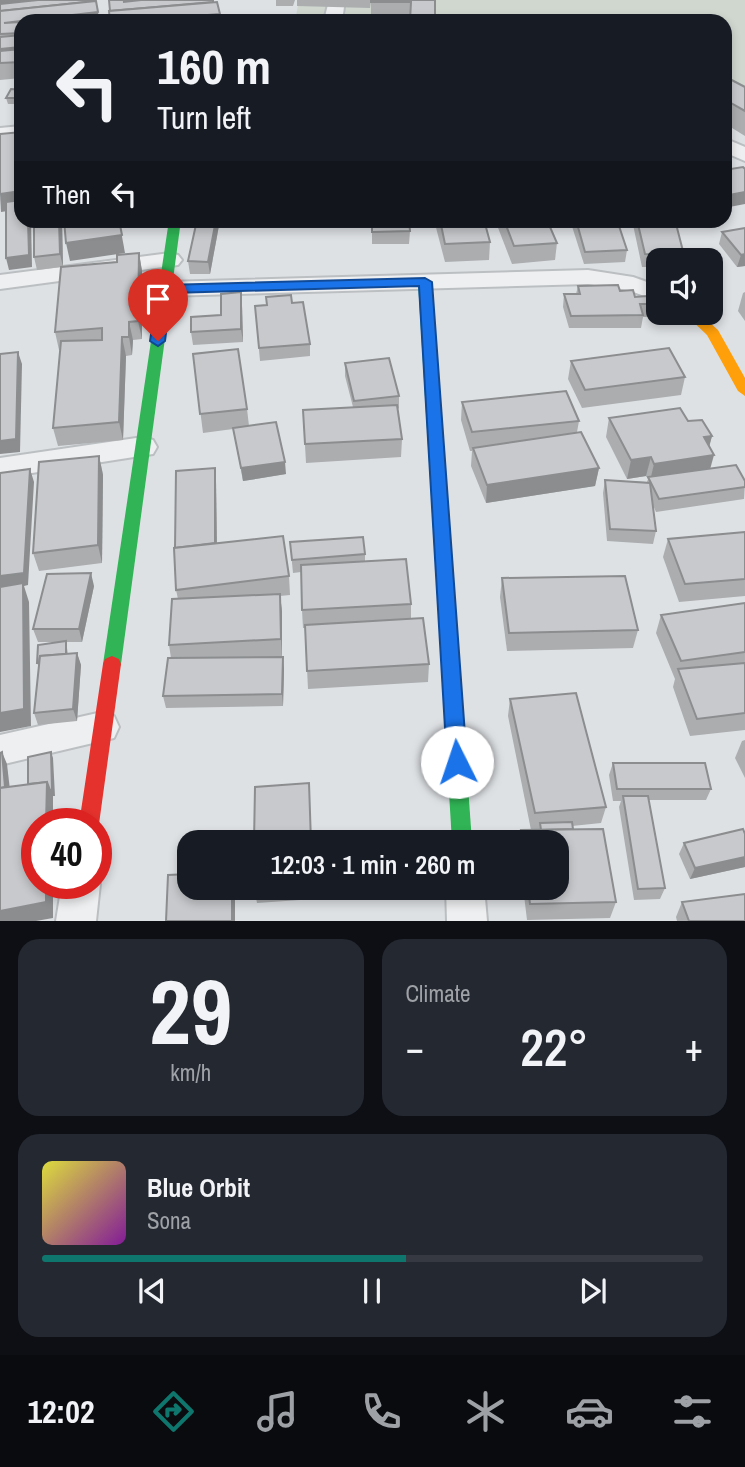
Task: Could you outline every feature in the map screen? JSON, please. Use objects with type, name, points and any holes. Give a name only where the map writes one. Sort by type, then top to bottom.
[{"type":"street","points":[[91,808],[174,228]]},
{"type":"street","points":[[0,282],[170,260]]},
{"type":"street","points":[[165,289],[588,277],[633,284],[646,289]]},
{"type":"street","points":[[425,282],[461,830]]},
{"type":"street","points":[[704,325],[713,333],[745,391]]},
{"type":"street","points":[[0,468],[143,447]]},
{"type":"street","points":[[0,750],[102,727]]},
{"type":"street","points":[[76,921],[78,899]]},
{"type":"street","points":[[466,900],[467,921]]},
{"type":"shaded area","points":[[299,0],[745,0],[745,124],[732,117],[732,14],[296,14]]},
{"type":"building","points":[[38,0],[95,1],[0,11],[0,4]]},
{"type":"building","points":[[109,0],[213,0],[213,2],[110,11]]},
{"type":"building","points":[[435,0],[435,14],[410,14],[411,2],[371,2]]},
{"type":"building","points":[[96,1],[98,12],[14,14],[14,22],[4,23],[14,22],[14,33],[0,34],[0,11]]},
{"type":"building","points":[[217,2],[220,14],[109,14],[109,11]]},
{"type":"building","points":[[14,36],[14,48],[0,49],[0,37]]},
{"type":"building","points":[[14,50],[14,62],[0,63],[0,51]]},
{"type":"building","points":[[732,80],[745,87],[745,111],[732,104]]},
{"type":"building","points":[[11,89],[14,89],[14,98],[6,98]]},
{"type":"building","points":[[14,133],[14,192],[0,194],[0,134]]},
{"type":"building","points":[[732,169],[745,169],[745,192],[732,194]]},
{"type":"building","points":[[14,201],[14,228],[28,228],[29,255],[6,258],[6,202]]},
{"type":"building","points":[[34,228],[59,228],[60,254],[34,257]]},
{"type":"building","points":[[65,228],[121,228],[122,235],[66,243]]},
{"type":"building","points":[[195,228],[214,228],[208,262],[188,261]]},
{"type":"building","points":[[372,228],[410,228],[410,231],[372,232]]},
{"type":"building","points":[[442,228],[486,228],[490,242],[445,244]]},
{"type":"building","points":[[507,228],[550,228],[557,243],[514,246]]},
{"type":"building","points":[[578,228],[620,228],[627,250],[585,252]]},
{"type":"building","points":[[639,228],[677,228],[682,248],[646,248],[646,254]]},
{"type":"building","points":[[745,228],[745,254],[741,255],[722,232]]},
{"type":"building","points":[[139,253],[138,321],[129,322],[129,337],[122,337],[119,422],[53,428],[61,341],[102,340],[102,328],[55,332],[61,267],[117,262],[117,255]]},
{"type":"building","points":[[618,285],[620,291],[633,290],[635,297],[646,296],[646,304],[640,304],[643,315],[571,316],[564,294],[580,294],[578,286]]},
{"type":"building","points":[[241,292],[241,329],[191,332],[191,317],[221,315],[221,294]]},
{"type":"building","points":[[291,295],[292,303],[303,302],[310,344],[259,348],[255,306],[267,305],[266,297]]},
{"type":"building","points":[[669,348],[685,377],[585,390],[571,361]]},
{"type":"building","points":[[238,349],[247,409],[200,414],[193,354]]},
{"type":"building","points":[[18,352],[16,439],[0,441],[0,354]]},
{"type":"building","points":[[389,358],[399,396],[354,401],[345,363]]},
{"type":"building","points":[[566,391],[579,421],[472,432],[462,402]]},
{"type":"building","points":[[397,405],[402,439],[305,444],[303,410]]},
{"type":"building","points":[[680,408],[688,421],[702,420],[712,436],[704,437],[714,455],[654,464],[651,457],[631,460],[609,418]]},
{"type":"building","points":[[276,422],[285,462],[241,468],[233,428]]},
{"type":"building","points":[[581,432],[599,468],[487,485],[473,448]]},
{"type":"building","points":[[99,456],[98,545],[33,553],[39,462]]},
{"type":"building","points":[[736,465],[745,481],[745,487],[659,499],[648,477]]},
{"type":"building","points":[[215,468],[215,543],[175,548],[176,471]]},
{"type":"building","points":[[30,469],[24,573],[0,576],[0,473]]},
{"type":"building","points":[[605,480],[650,483],[656,531],[610,529]]},
{"type":"building","points":[[745,532],[745,579],[685,584],[668,539]]},
{"type":"building","points":[[283,536],[289,576],[176,590],[174,548]]},
{"type":"building","points":[[363,537],[365,554],[292,560],[290,542]]},
{"type":"building","points":[[406,559],[411,604],[302,610],[301,565]]},
{"type":"building","points":[[91,573],[79,629],[33,629],[47,574]]},
{"type":"building","points":[[625,576],[638,630],[509,633],[502,578]]},
{"type":"building","points":[[23,583],[24,709],[0,713],[0,587]]},
{"type":"building","points":[[280,594],[281,639],[169,645],[172,599]]},
{"type":"building","points":[[745,603],[745,652],[681,661],[661,615]]},
{"type":"building","points":[[423,618],[429,664],[307,671],[305,625]]},
{"type":"building","points":[[66,641],[66,654],[40,656],[37,663],[38,645]]},
{"type":"building","points":[[77,653],[73,709],[34,713],[40,656]]},
{"type":"building","points":[[283,657],[282,694],[163,696],[168,658]]},
{"type":"building","points":[[745,663],[745,713],[697,719],[678,669]]},
{"type":"building","points":[[576,693],[606,807],[535,813],[510,699]]},
{"type":"building","points":[[2,752],[5,787],[0,788],[0,753]]},
{"type":"building","points":[[51,752],[52,790],[47,782],[28,784],[28,757]]},
{"type":"building","points":[[613,763],[705,763],[711,789],[617,789]]},
{"type":"building","points":[[47,782],[46,808],[21,808],[21,899],[46,899],[46,902],[0,911],[0,788]]},
{"type":"building","points":[[309,783],[311,830],[254,830],[255,787]]},
{"type":"building","points":[[623,796],[648,796],[665,888],[638,889]]},
{"type":"building","points":[[572,822],[573,829],[541,830],[540,823]]},
{"type":"building","points":[[603,829],[616,902],[530,904],[530,900],[569,900],[569,830],[521,830]]},
{"type":"building","points":[[743,829],[745,857],[695,868],[684,843]]},
{"type":"building","points":[[168,875],[177,875],[177,900],[232,900],[232,921],[166,921]]},
{"type":"building","points":[[745,894],[745,921],[689,921],[682,902]]},
{"type":"traffic: fast","points":[[112,664],[174,228]]},
{"type":"traffic: fast","points":[[425,282],[461,830]]},
{"type":"traffic: slow","points":[[704,325],[713,333],[745,391]]},
{"type":"traffic: jam","points":[[91,808],[112,664]]},
{"type":"route","points":[[158,341],[165,289],[425,282],[457,762]]}]
